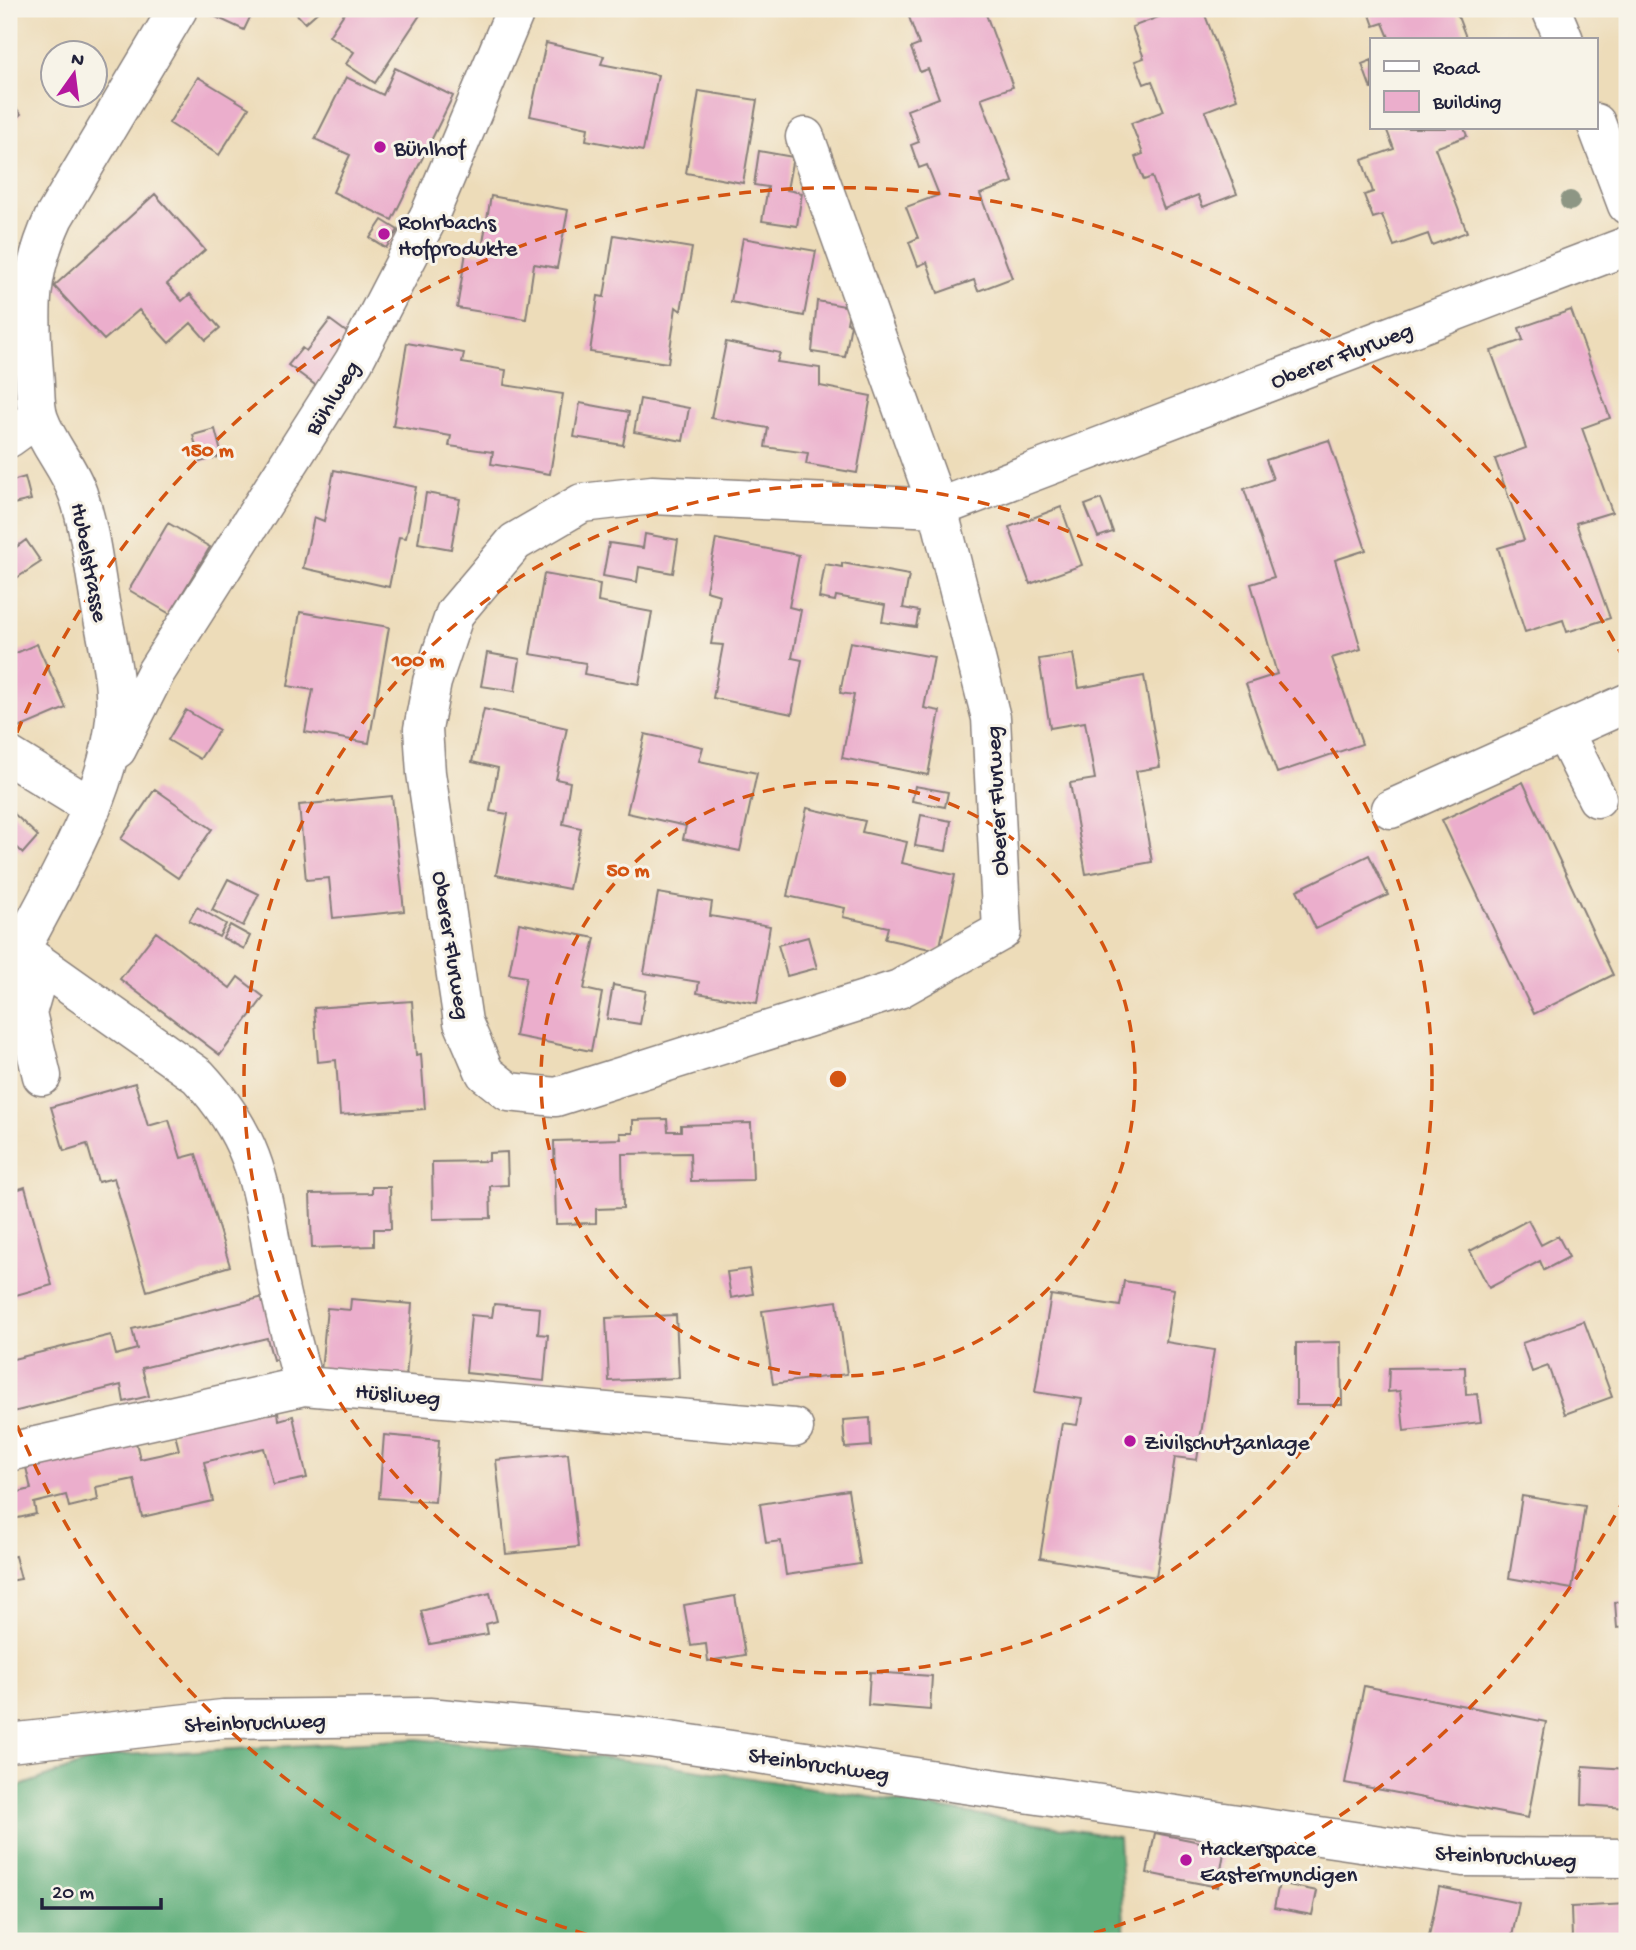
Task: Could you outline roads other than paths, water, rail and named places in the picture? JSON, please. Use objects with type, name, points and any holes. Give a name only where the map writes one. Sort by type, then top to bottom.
[{"type":"street","name":"Hubelstrasse","points":[[42,1076],[27,1013],[23,962],[108,766],[115,716],[112,669],[85,515],[68,470],[53,450],[23,427],[32,282],[41,246],[100,136],[178,9]]},
{"type":"street","name":"Bühlweg","points":[[108,766],[156,672],[347,373],[372,327],[430,214],[516,9]]},
{"type":"street","points":[[1551,9],[1563,38]]},
{"type":"street","points":[[1598,128],[1627,205]]},
{"type":"street","points":[[805,137],[938,508]]},
{"type":"street","name":"Oberer Flurweg","points":[[938,508],[991,718],[1002,930],[898,989],[556,1097],[509,1091],[485,1073],[463,1022],[426,773],[423,729],[432,682],[456,612],[515,542],[582,503],[652,495],[938,508],[1627,246]]},
{"type":"street","points":[[1391,809],[1627,703]]},
{"type":"street","points":[[1564,732],[1597,798]]},
{"type":"street","points":[[9,757],[92,807]]},
{"type":"street","points":[[23,962],[198,1076],[222,1102],[241,1130],[261,1185],[277,1279],[304,1386]]},
{"type":"street","name":"Hüsliweg","points":[[9,1452],[304,1386],[794,1428]]},
{"type":"street","name":"Steinbruchweg","points":[[9,1743],[223,1719],[429,1717],[649,1738],[1463,1857],[1627,1858]]},
{"type":"place","name":"Bühlhof","points":[[380,147]]},
{"type":"place","name":"Rohrbachs Hofprodukte","points":[[384,234]]},
{"type":"place","name":"Zivilschutzanlage","points":[[1130,1441]]},
{"type":"place","name":"Hackerspace Eastermundigen","points":[[1186,1860]]}]
